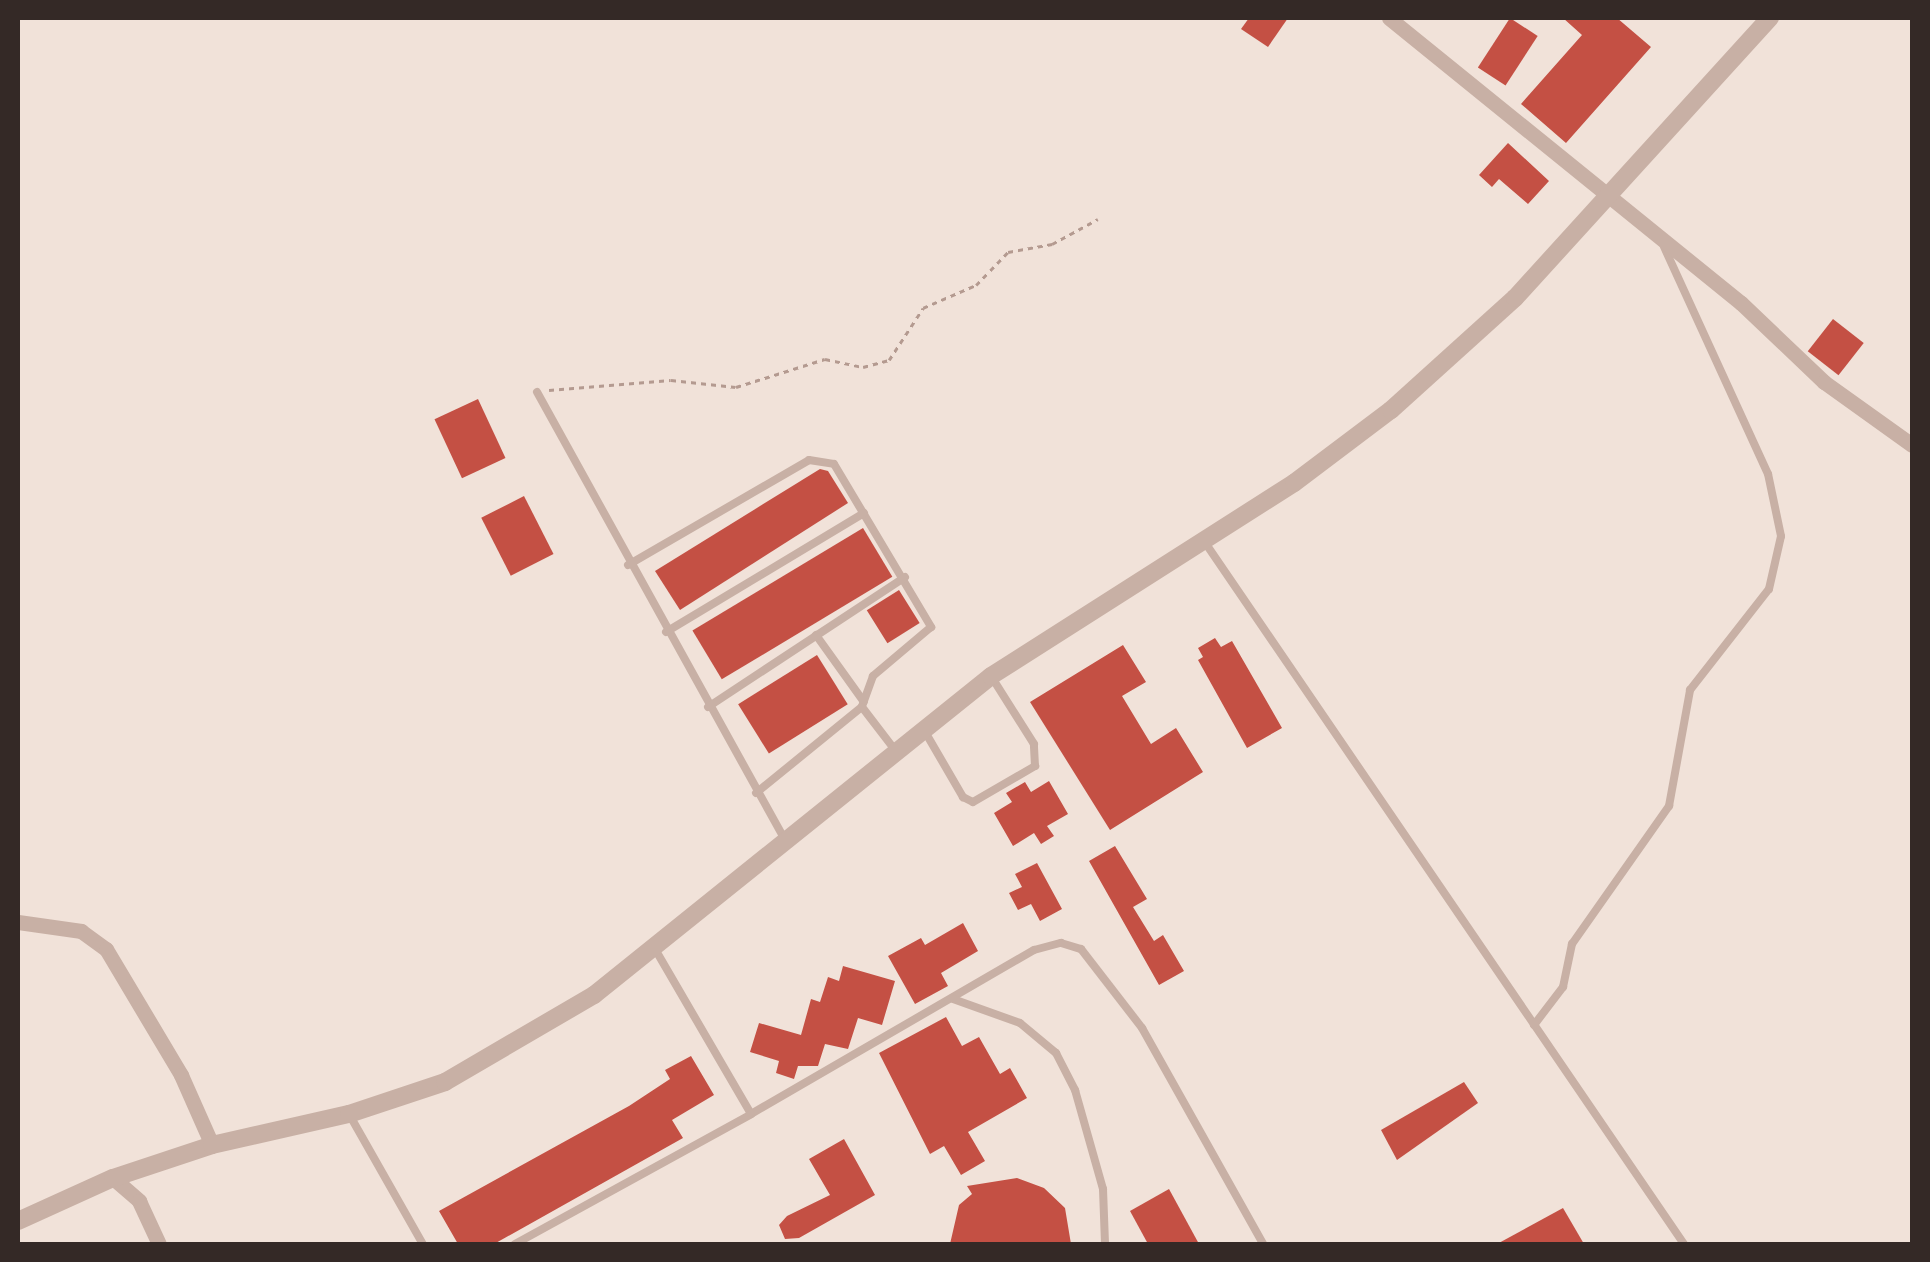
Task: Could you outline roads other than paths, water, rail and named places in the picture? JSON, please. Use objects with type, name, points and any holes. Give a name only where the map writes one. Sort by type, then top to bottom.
[{"type":"street","points":[[1389,18],[1741,303],[1824,382],[1912,445]]},
{"type":"street","points":[[18,1221],[113,1178],[212,1145],[349,1114],[486,1060],[655,949],[991,676],[1294,483],[1428,379],[1514,298],[1770,18]]},
{"type":"street","points":[[18,922],[81,931],[106,949],[181,1075],[212,1145]]},
{"type":"street","points":[[113,1178],[139,1202],[159,1244]]},
{"type":"lane","points":[[1534,1024],[1563,987],[1572,944],[1670,806],[1690,690],[1769,589],[1781,536],[1768,474],[1660,240]]},
{"type":"lane","points":[[537,392],[628,565],[788,844]]},
{"type":"lane","points":[[628,565],[820,457],[834,464],[906,576],[932,627],[873,676],[863,705],[756,793]]},
{"type":"lane","points":[[666,632],[864,513]]},
{"type":"lane","points":[[1204,541],[1684,1244]]},
{"type":"lane","points":[[708,707],[906,576]]},
{"type":"lane","points":[[816,635],[896,751]]},
{"type":"lane","points":[[924,730],[963,798],[973,802],[1036,766],[1034,744],[991,676]]},
{"type":"lane","points":[[515,1244],[1046,945],[1081,949],[1142,1028],[1263,1244]]},
{"type":"lane","points":[[655,949],[751,1114]]},
{"type":"lane","points":[[952,999],[1020,1022],[1056,1053],[1075,1090],[1103,1190],[1104,1244]]},
{"type":"lane","points":[[349,1114],[423,1244]]}]
